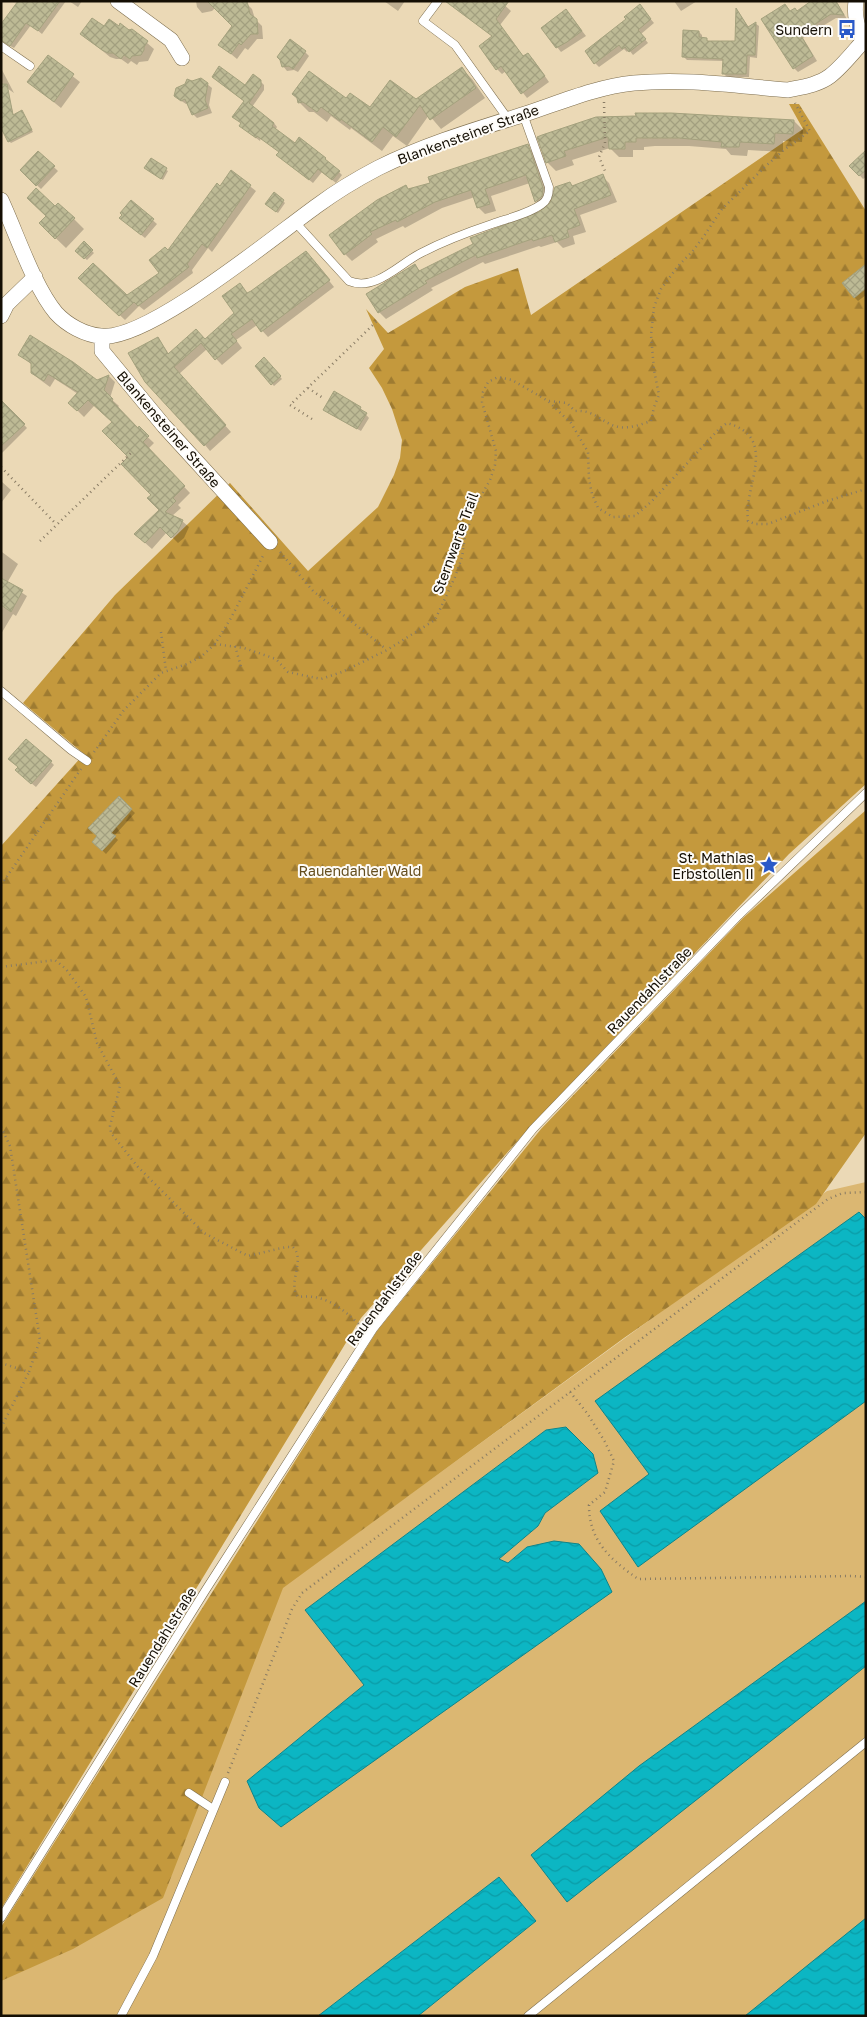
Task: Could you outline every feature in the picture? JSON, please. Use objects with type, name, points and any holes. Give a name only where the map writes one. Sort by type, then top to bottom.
[{"type":"street","points":[[118,1],[171,40],[182,58]]},
{"type":"street","name":"Blankensteiner Straße","points":[[270,542],[244,522],[102,351],[102,337],[139,327],[186,300],[340,190],[378,168],[423,148],[604,88],[637,83],[668,82],[788,90],[818,83],[830,76],[865,39],[858,30],[855,12],[856,1]]},
{"type":"street","points":[[1,200],[35,277],[56,313],[72,327],[102,337]]},
{"type":"street","points":[[1,316],[7,304],[35,277]]},
{"type":"lane","points":[[438,1],[423,21],[455,45],[508,119]]},
{"type":"lane","points":[[1,46],[30,66]]},
{"type":"lane","points":[[295,222],[349,281],[356,284],[364,284],[376,281],[420,253],[452,238],[532,210],[545,202],[549,194],[549,187],[523,114]]},
{"type":"lane","points":[[1,691],[71,750],[87,761]]},
{"type":"lane","name":"Rauendahlstraße","points":[[1,1918],[205,1591],[369,1334],[533,1129],[739,914],[866,793]]},
{"type":"lane","points":[[528,2016],[866,1742]]},
{"type":"lane","points":[[121,2016],[153,1956],[225,1782]]},
{"type":"lane","points":[[189,1793],[213,1809]]},
{"type":"path","points":[[604,88],[605,143],[599,157],[605,171]]},
{"type":"path","points":[[548,401],[567,403],[575,410],[584,410],[619,428],[651,421],[659,395],[650,335],[654,307],[661,289],[678,266],[692,252],[722,209],[773,160],[810,132],[788,90]]},
{"type":"path","points":[[312,418],[290,405],[377,321]]},
{"type":"path","name":"Sternwarte Trail","points":[[215,644],[244,648],[276,659],[288,672],[321,679],[342,672],[386,650],[435,620],[462,557],[476,504],[490,480],[495,465],[496,451],[482,402],[483,392],[488,382],[498,377],[512,380],[548,401],[571,423],[588,452],[589,479],[592,494],[598,508],[613,517],[635,516],[652,501],[720,428],[727,423],[737,426],[747,434],[753,442],[756,456],[756,472],[747,512],[748,521],[755,524],[768,524],[826,501],[866,489]]},
{"type":"path","points":[[308,388],[323,398]]},
{"type":"path","points":[[40,542],[56,524],[132,451]]},
{"type":"path","points":[[1,467],[56,524]]},
{"type":"path","points":[[1,885],[124,710],[145,688],[166,671],[187,664],[202,656],[215,644],[231,618],[270,542],[313,591],[386,650]]},
{"type":"path","points":[[161,632],[166,671]]},
{"type":"path","points":[[235,646],[242,670]]},
{"type":"path","points":[[1,967],[55,960],[66,969],[86,997],[97,1043],[120,1086],[110,1126],[111,1133],[138,1167],[204,1233],[248,1256],[293,1247],[298,1256],[294,1288],[298,1297],[326,1299],[340,1307],[369,1334]]},
{"type":"path","points":[[1,1127],[10,1146],[40,1340],[29,1372],[1,1428]]},
{"type":"path","points":[[225,1782],[292,1609],[302,1592],[828,1199],[843,1193],[866,1192]]},
{"type":"path","points":[[1,1363],[29,1372]]},
{"type":"path","points":[[570,1392],[587,1413],[614,1461],[606,1492],[589,1505],[589,1522],[599,1543],[616,1564],[638,1580],[853,1576],[866,1578]]},
{"type":"shaded area","points":[[866,1182],[866,2016],[418,2016],[536,1921],[499,1877],[318,2016],[1,2016],[1,1980],[283,1587],[827,1191]],"holes":[[[566,1427],[598,1473],[545,1513],[538,1526],[499,1559],[508,1563],[527,1547],[281,1826],[247,1781],[364,1685],[305,1610],[546,1430]]]},
{"type":"green space","name":"Rauendahler Wald","points":[[789,104],[799,104],[866,211],[866,784],[789,854],[530,1127],[361,1318],[1,1909],[1,846],[84,754],[23,703],[115,595],[230,483],[308,571],[378,507],[394,475],[400,458],[402,440],[392,409],[382,388],[369,368],[384,349],[366,309],[388,333],[465,287],[518,268],[531,315],[803,129]]},
{"type":"green space","points":[[866,810],[866,1133],[816,1204],[624,1338],[283,1588],[163,1898],[73,1949],[1,1981],[1,1927],[377,1331],[541,1129],[743,918]]},
{"type":"water","points":[[859,1212],[866,1219],[866,1401],[638,1567],[600,1511],[649,1474],[595,1401]]},
{"type":"water","points":[[566,1427],[593,1454],[598,1473],[545,1513],[538,1526],[499,1559],[508,1563],[527,1547],[554,1541],[579,1544],[601,1569],[612,1592],[281,1827],[259,1808],[247,1781],[364,1685],[305,1610],[546,1430]]},
{"type":"water","points":[[866,1601],[866,1666],[567,1902],[531,1855],[639,1766]]},
{"type":"water","points":[[499,1877],[536,1921],[418,2016],[318,2016]]},
{"type":"water","points":[[866,1918],[866,2016],[745,2016]]},
{"type":"building","points":[[18,1],[60,1],[38,31],[26,23],[10,46],[1,40],[1,24]]},
{"type":"building","points":[[207,1],[247,1],[250,14],[257,19],[258,34],[251,34],[241,45],[239,43],[231,54],[218,45],[232,26]]},
{"type":"building","points":[[445,1],[509,1],[496,19],[523,56],[528,53],[545,76],[521,94],[501,66],[496,70],[479,46],[492,36]]},
{"type":"building","points":[[811,1],[836,1],[844,15],[831,14],[800,34],[813,56],[793,69],[761,19],[785,4],[790,11],[795,8],[797,11]]},
{"type":"building","points":[[640,4],[651,19],[638,30],[646,39],[629,52],[625,47],[622,49],[619,45],[594,64],[585,51],[626,19],[624,17]]},
{"type":"building","points":[[736,8],[748,27],[756,22],[755,55],[747,55],[746,74],[722,74],[723,59],[682,57],[683,30],[699,31],[699,37],[707,38],[707,41],[735,41]]},
{"type":"building","points":[[566,9],[582,31],[556,48],[541,28]]},
{"type":"building","points":[[92,18],[104,26],[109,19],[119,26],[120,23],[148,41],[141,55],[132,56],[130,59],[124,55],[121,59],[113,53],[102,50],[80,34]]},
{"type":"building","points":[[290,39],[306,51],[293,69],[289,66],[282,67],[277,57]]},
{"type":"building","points":[[48,55],[74,74],[54,102],[27,82]]},
{"type":"building","points":[[219,66],[245,85],[253,74],[261,80],[261,86],[249,103],[274,123],[272,126],[295,143],[299,137],[326,158],[340,171],[332,180],[318,169],[309,180],[276,155],[279,152],[239,126],[241,123],[232,117],[244,101],[212,77]]},
{"type":"building","points":[[462,67],[476,88],[430,120],[420,105],[396,137],[383,127],[372,142],[321,107],[317,112],[303,102],[298,103],[297,98],[292,94],[309,71],[346,98],[350,93],[370,107],[390,80],[416,99]]},
{"type":"building","points":[[201,78],[208,83],[205,100],[208,108],[192,115],[185,99],[181,101],[174,96],[176,88],[185,84],[187,79],[192,81]]},
{"type":"building","points":[[1,84],[7,84],[13,115],[22,110],[32,130],[8,142],[1,128]]},
{"type":"building","points":[[635,113],[671,113],[794,120],[793,134],[775,133],[774,144],[740,142],[739,147],[721,147],[722,142],[679,138],[636,138],[636,142],[625,142],[625,149],[609,149],[608,137],[564,151],[566,156],[546,163],[537,137],[596,117],[636,116]]},
{"type":"building","points":[[528,144],[543,188],[542,196],[535,202],[526,175],[485,189],[490,204],[477,208],[471,190],[435,202],[397,222],[396,220],[370,232],[372,234],[344,255],[329,235],[377,200],[406,185],[408,189],[430,183],[428,177]]},
{"type":"building","points":[[866,150],[866,170],[859,176],[849,166]]},
{"type":"building","points":[[38,151],[55,166],[36,186],[20,170]]},
{"type":"building","points":[[151,158],[167,168],[161,179],[144,168]]},
{"type":"building","points":[[231,170],[251,185],[207,248],[202,244],[187,264],[189,267],[138,306],[134,302],[119,316],[78,278],[93,263],[127,295],[159,273],[149,260],[165,247],[168,250],[217,183],[220,186]]},
{"type":"building","points":[[603,174],[611,195],[574,209],[580,225],[567,230],[569,237],[555,242],[552,235],[533,241],[532,239],[477,258],[476,255],[425,281],[427,283],[378,313],[366,294],[415,264],[419,271],[473,244],[470,238],[539,212],[550,203],[555,187],[570,182],[572,186]]},
{"type":"building","points":[[36,188],[55,206],[58,203],[75,218],[55,239],[39,223],[46,216],[27,198]]},
{"type":"building","points":[[274,192],[284,200],[276,212],[265,204]]},
{"type":"building","points":[[131,200],[154,219],[141,235],[119,218],[122,215],[120,213]]},
{"type":"building","points":[[84,241],[93,250],[84,259],[75,251]]},
{"type":"building","points":[[306,251],[330,280],[261,332],[252,319],[231,334],[237,341],[215,360],[201,343],[174,367],[226,425],[204,446],[145,382],[128,353],[158,337],[168,354],[196,329],[205,339],[234,313],[222,296],[240,283],[247,293],[251,291]]},
{"type":"building","points":[[866,264],[866,288],[854,298],[842,283]]},
{"type":"building","points":[[30,335],[73,362],[97,380],[109,375],[104,390],[138,428],[139,426],[149,436],[143,442],[185,486],[173,498],[176,501],[165,512],[183,520],[178,531],[171,538],[160,527],[145,543],[134,534],[159,510],[147,498],[151,495],[121,464],[128,457],[102,431],[112,422],[88,400],[77,411],[68,403],[78,392],[48,374],[44,381],[31,373],[31,363],[18,355]]},
{"type":"building","points":[[264,357],[281,376],[271,385],[255,366]]},
{"type":"building","points":[[334,391],[361,407],[360,409],[367,413],[357,429],[323,410]]},
{"type":"building","points":[[1,400],[25,424],[1,446]]},
{"type":"building","points":[[1,578],[23,590],[11,612],[1,605]]},
{"type":"building","points":[[26,739],[52,761],[31,784],[15,770],[18,767],[8,759]]},
{"type":"building","points":[[119,796],[132,809],[111,833],[116,836],[102,851],[92,842],[97,836],[88,828]]},
{"type":"place","name":"Sundern","points":[[847,29]]},
{"type":"place","name":"St. Mathias Erbstollen II","points":[[769,865]]}]
